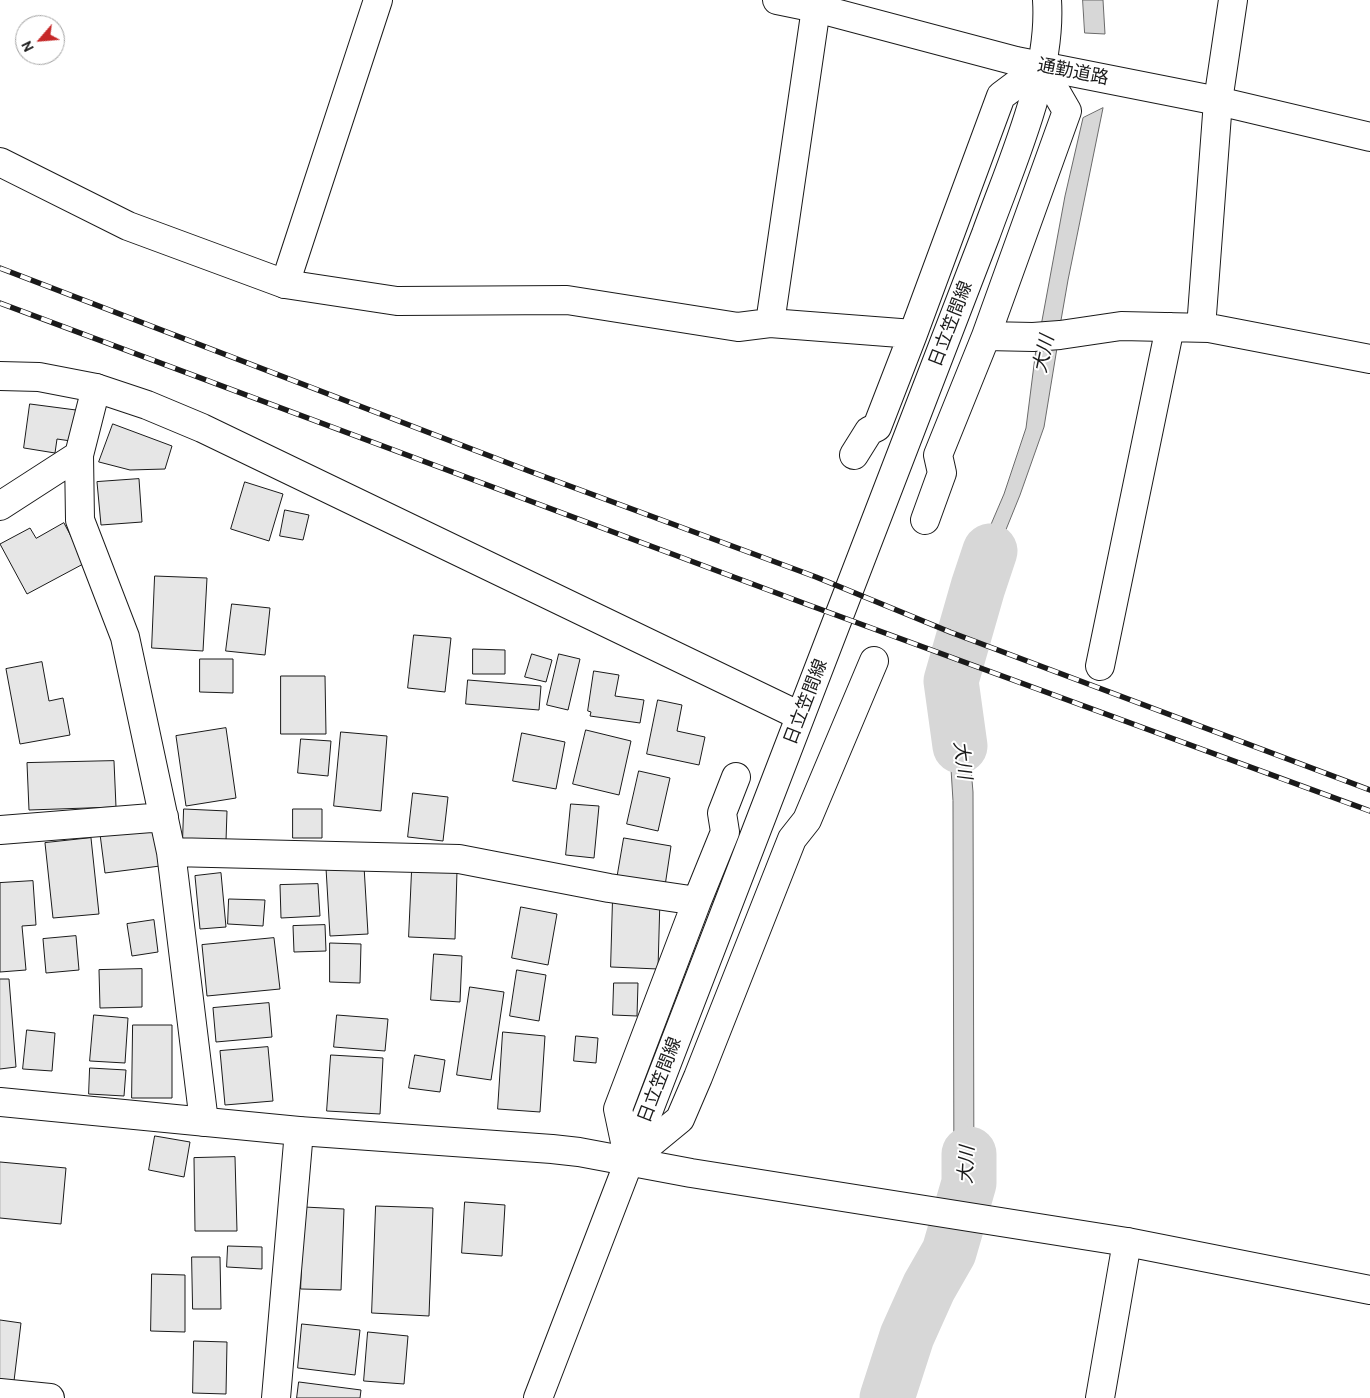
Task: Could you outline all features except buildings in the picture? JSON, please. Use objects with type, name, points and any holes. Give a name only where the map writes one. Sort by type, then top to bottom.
[{"type":"street","points":[[285,284],[378,0]]},
{"type":"street","name":"通勤道路","points":[[777,0],[818,4],[1041,66],[1218,101],[1370,137]]},
{"type":"street","name":"日立笠間線","points":[[538,1398],[986,234],[1028,118],[1045,42],[1047,0]]},
{"type":"street","points":[[1201,328],[1218,101],[1233,0]]},
{"type":"street","points":[[770,323],[818,4]]},
{"type":"street","points":[[854,455],[869,431],[877,427],[1002,96],[1041,66],[1067,111],[986,336],[938,455],[942,473],[924,520]]},
{"type":"street","points":[[0,162],[128,226],[285,284],[397,301],[568,300],[738,327],[770,323],[913,334]]},
{"type":"street","points":[[986,336],[1046,336],[1121,326],[1209,328],[1370,359]]},
{"type":"street","points":[[1100,666],[1170,327]]},
{"type":"street","points":[[0,376],[39,377],[96,388],[147,405],[202,428],[800,716]]},
{"type":"street","points":[[96,388],[79,455],[80,520],[125,637],[164,817],[171,852],[204,1122]]},
{"type":"street","points":[[0,506],[79,455]]},
{"type":"street","points":[[629,1161],[680,1119],[792,839],[807,820],[874,661]]},
{"type":"street","points":[[629,1161],[618,1109],[725,832],[722,813],[736,777]]},
{"type":"street","points":[[0,830],[164,817]]},
{"type":"street","points":[[171,852],[459,859],[609,888],[697,901]]},
{"type":"street","points":[[0,1102],[298,1131],[552,1149],[1127,1242],[1370,1290]]},
{"type":"street","points":[[276,1398],[298,1131]]},
{"type":"street","points":[[1100,1398],[1127,1242]]},
{"type":"street","points":[[0,1393],[50,1398]]},
{"type":"water","points":[[1083,0],[1103,0],[1105,34],[1085,33]]},
{"type":"water","points":[[1103,108],[1060,326],[1041,326],[1065,196],[1083,118]]},
{"type":"water","points":[[1057,348],[1044,427],[1020,495],[990,569],[990,613],[984,630],[966,622],[973,601],[974,564],[1004,494],[1026,428],[1036,349]]},
{"type":"water","points":[[945,667],[968,677],[965,699],[973,792],[974,1203],[954,1199],[953,801]]},
{"type":"water","points":[[942,1237],[960,1240],[921,1338],[904,1398],[886,1398],[903,1326]]},
{"type":"waterway","name":"大川","points":[[960,746],[951,681],[990,551]]},
{"type":"waterway","name":"大川","points":[[887,1398],[907,1336],[929,1287],[949,1252],[969,1183],[969,1154]]},
{"type":"railway","points":[[0,268],[529,471],[816,577],[950,632],[1370,790]]},
{"type":"railway","points":[[0,303],[806,604],[1370,811]]}]
